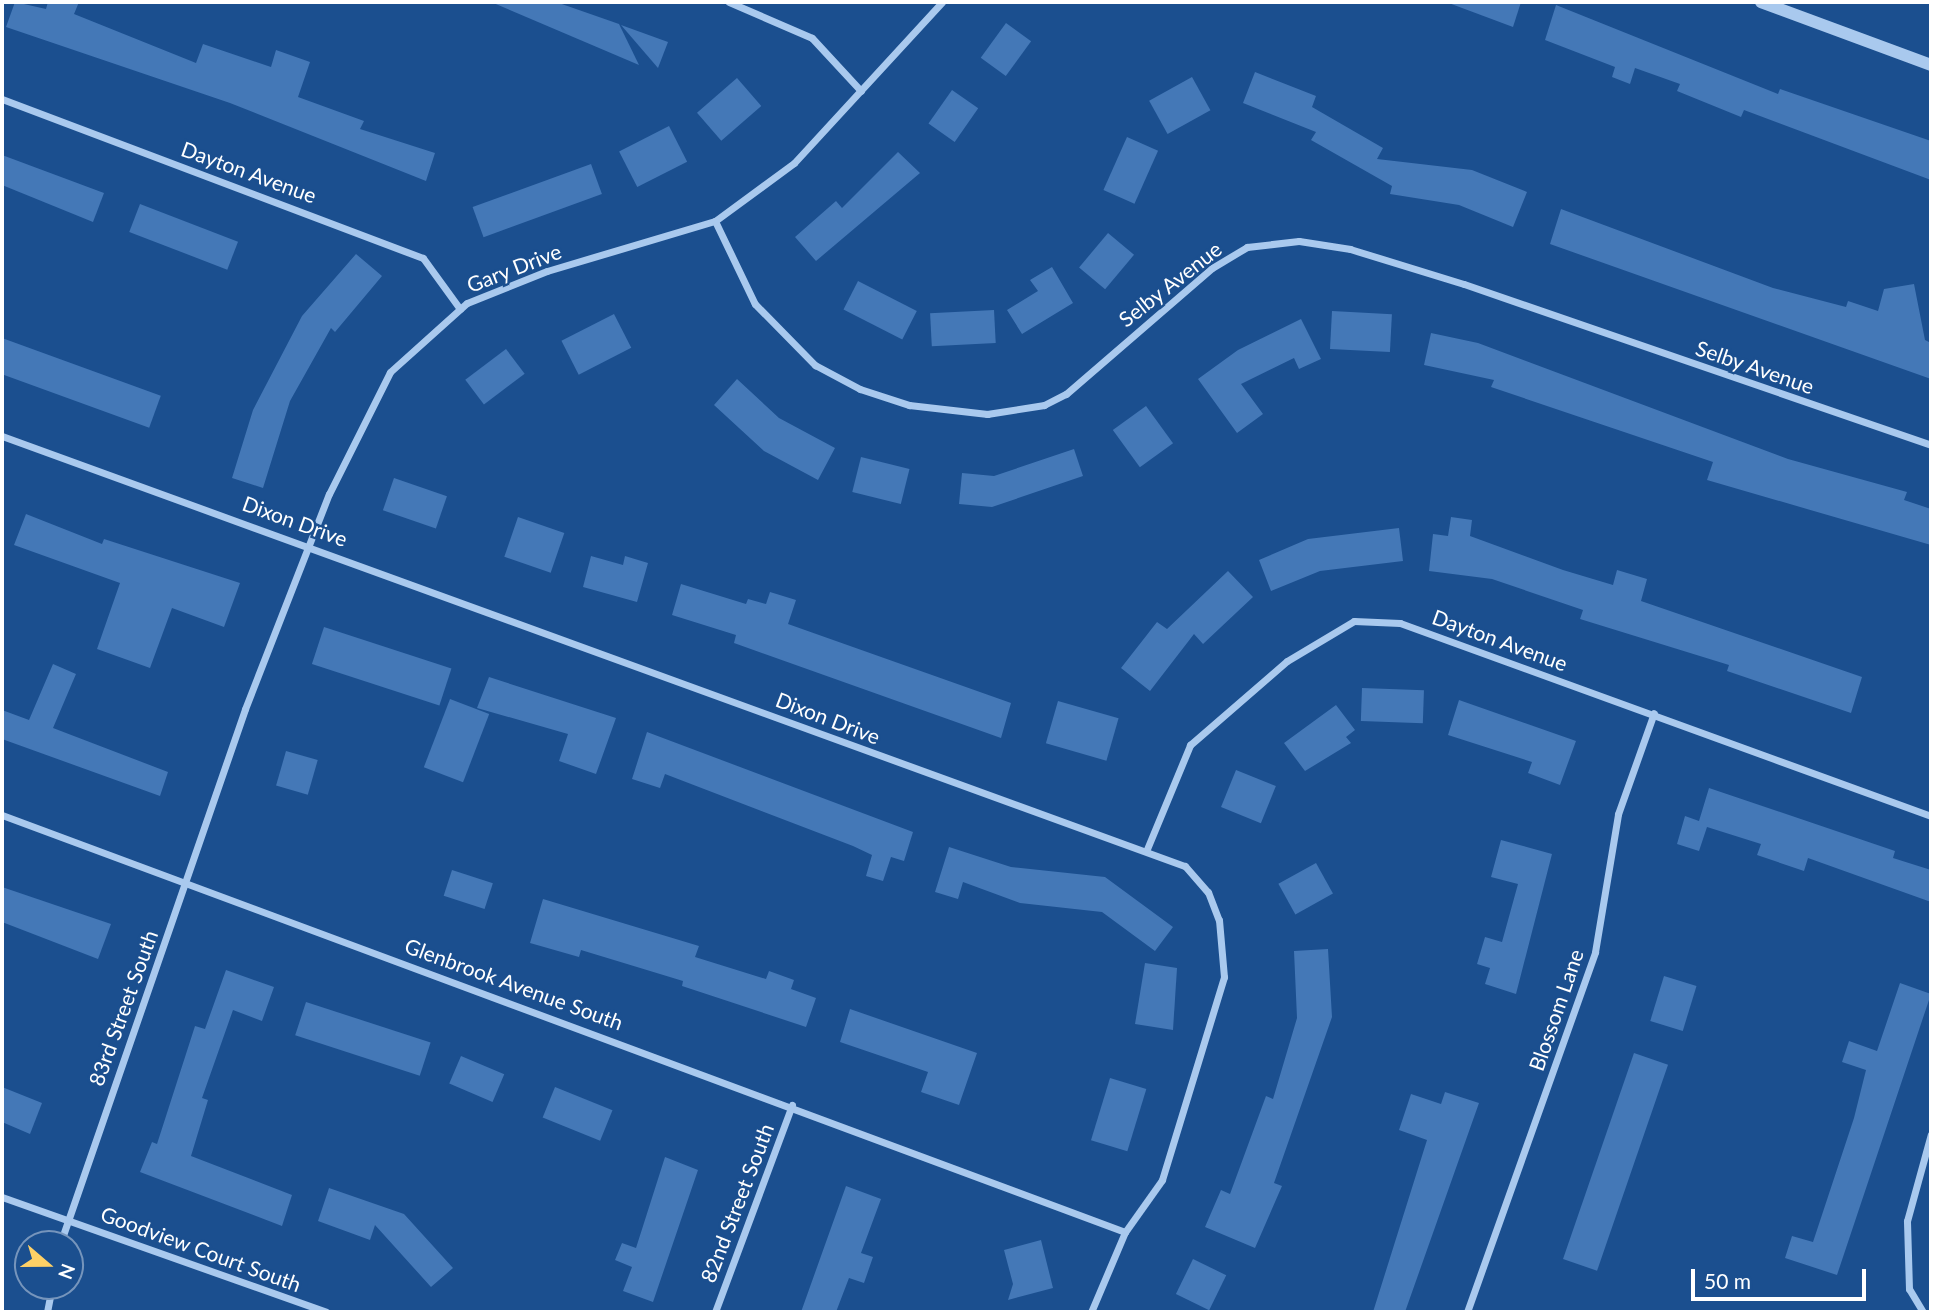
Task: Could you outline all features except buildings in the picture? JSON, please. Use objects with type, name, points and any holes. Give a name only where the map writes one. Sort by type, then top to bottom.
[{"type":"street","points":[[729,2],[812,38],[861,91]]},
{"type":"street","name":"Gary Drive","points":[[219,784],[310,545],[390,372],[460,309],[547,271],[715,221],[794,163],[942,2]]},
{"type":"street","points":[[1761,2],[1931,65]]},
{"type":"street","name":"Dayton Avenue","points":[[2,99],[423,258],[460,309]]},
{"type":"street","name":"Selby Avenue","points":[[715,221],[755,304],[816,365],[860,389],[909,405],[987,414],[1044,405],[1066,394],[1212,268],[1247,247],[1299,241],[1350,249],[1464,284],[1931,445]]},
{"type":"street","name":"Dixon Drive","points":[[2,436],[310,545],[952,784],[1147,849],[1185,866],[1208,892],[1219,920],[1224,977],[1162,1180],[1125,1232],[1091,1312]]},
{"type":"street","name":"Dayton Avenue","points":[[1147,849],[1190,745],[1286,661],[1354,621],[1400,622],[1931,816]]},
{"type":"street","name":"Blossom Lane","points":[[1467,1312],[1595,952],[1618,814],[1654,713]]},
{"type":"street","name":"83rd Street South","points":[[63,1230],[186,885],[219,784]]},
{"type":"street","name":"Glenbrook Avenue South","points":[[2,815],[186,885],[792,1105],[1125,1232]]},
{"type":"street","name":"82nd Street South","points":[[715,1312],[792,1105]]},
{"type":"street","points":[[1923,1312],[1909,1289],[1907,1221],[1931,1134]]},
{"type":"street","name":"Goodview Court South","points":[[2,1197],[326,1312]]}]
